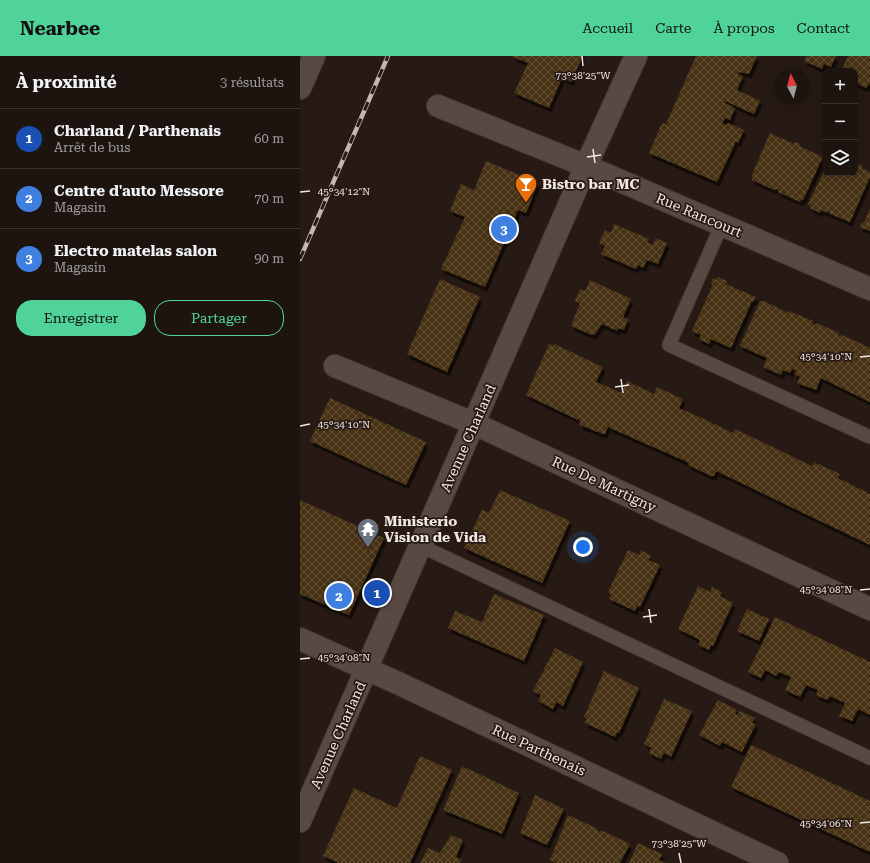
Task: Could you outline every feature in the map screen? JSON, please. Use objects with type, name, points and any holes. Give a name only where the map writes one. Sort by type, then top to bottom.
[{"type":"street","points":[[300,88],[314,56]]},
{"type":"street","name":"Avenue Charland","points":[[300,821],[475,424],[586,166],[636,56]]},
{"type":"street","name":"Rue Rancourt","points":[[438,106],[586,166],[870,289]]},
{"type":"street","name":"Rue De Martigny","points":[[335,366],[475,424],[870,609]]},
{"type":"street","name":"Rue Parthenais","points":[[300,639],[367,668],[777,863]]},
{"type":"lane","points":[[722,224],[669,345],[870,438]]},
{"type":"lane","points":[[420,546],[870,758]]},
{"type":"building","points":[[511,56],[583,56],[571,82],[562,78],[549,108],[514,93],[528,63]]},
{"type":"building","points":[[696,56],[757,56],[749,74],[739,72],[738,74],[743,76],[737,90],[760,101],[754,114],[725,101],[725,103],[735,108],[730,120],[725,118],[722,123],[727,125],[728,123],[744,130],[738,143],[736,141],[717,182],[649,153],[662,123],[666,124]]},
{"type":"building","points":[[807,56],[836,56],[831,67],[824,64],[822,69],[804,61]]},
{"type":"building","points":[[848,56],[870,56],[870,85],[869,84],[866,88],[858,84],[858,68],[842,68]]},
{"type":"building","points":[[770,133],[794,144],[795,142],[798,143],[800,144],[799,146],[822,157],[803,200],[800,202],[778,192],[779,190],[777,189],[774,190],[752,180],[753,178],[751,177]]},
{"type":"building","points":[[486,161],[538,183],[526,213],[518,210],[485,287],[441,269],[465,217],[450,211],[461,184],[474,190]]},
{"type":"building","points":[[858,164],[863,166],[862,168],[870,172],[870,177],[850,222],[830,214],[828,211],[828,213],[821,210],[820,213],[810,208],[811,206],[808,204],[822,175],[858,176]]},
{"type":"building","points":[[870,209],[870,231],[860,227],[862,222],[864,223]]},
{"type":"building","points":[[614,224],[649,239],[647,242],[653,245],[656,238],[667,243],[658,264],[647,260],[643,268],[638,265],[636,269],[601,254],[605,246],[599,243],[605,230],[611,233]]},
{"type":"building","points":[[718,277],[727,281],[726,284],[733,287],[734,290],[735,288],[756,297],[753,302],[752,301],[731,348],[711,339],[709,344],[699,339],[701,335],[692,331],[713,284],[711,283],[713,278],[717,280]]},
{"type":"building","points":[[440,279],[480,297],[447,372],[407,354]]},
{"type":"building","points":[[590,280],[631,299],[623,317],[628,319],[624,330],[618,328],[617,331],[602,324],[595,334],[592,335],[571,326],[580,303],[575,301],[580,289],[585,291]]},
{"type":"building","points":[[760,301],[764,301],[788,313],[789,311],[813,321],[812,323],[815,325],[817,323],[839,333],[838,335],[840,336],[842,335],[864,346],[870,347],[870,402],[821,378],[816,390],[797,383],[800,377],[794,374],[796,370],[792,369],[790,373],[783,370],[781,375],[763,367],[767,358],[740,346]]},
{"type":"building","points":[[549,344],[553,346],[554,344],[603,367],[596,382],[622,393],[627,381],[654,394],[657,387],[683,399],[679,408],[733,433],[735,429],[812,466],[814,462],[840,474],[838,478],[870,494],[870,545],[716,471],[714,476],[711,476],[688,465],[689,463],[685,461],[608,426],[605,434],[603,434],[580,425],[579,418],[578,420],[526,395]]},
{"type":"building","points":[[330,398],[426,442],[406,485],[310,441]]},
{"type":"building","points":[[500,490],[570,521],[542,583],[464,548],[482,510],[489,513]]},
{"type":"building","points":[[300,500],[384,538],[349,615],[300,594]]},
{"type":"building","points":[[628,550],[639,555],[641,550],[651,556],[649,560],[660,565],[640,607],[637,606],[635,611],[609,599],[611,594],[608,592]]},
{"type":"building","points":[[698,586],[710,592],[712,587],[722,592],[720,596],[733,603],[713,646],[711,645],[709,650],[698,645],[700,640],[678,629]]},
{"type":"building","points":[[494,594],[544,615],[524,661],[448,628],[455,611],[482,622]]},
{"type":"building","points":[[747,609],[769,619],[759,641],[737,631]]},
{"type":"building","points":[[775,617],[870,662],[870,715],[858,709],[852,721],[839,716],[845,703],[830,696],[827,700],[816,695],[818,690],[806,685],[800,697],[785,690],[791,677],[779,672],[776,676],[765,670],[761,678],[748,672]]},
{"type":"building","points":[[555,648],[583,662],[563,706],[556,702],[553,709],[538,701],[541,695],[533,691]]},
{"type":"building","points":[[604,671],[639,688],[619,733],[617,732],[615,737],[585,723],[587,718],[584,717]]},
{"type":"building","points":[[664,699],[692,711],[671,757],[664,753],[661,759],[649,753],[651,748],[644,744]]},
{"type":"building","points":[[718,700],[737,710],[735,714],[738,715],[740,711],[755,718],[752,723],[756,724],[742,752],[722,742],[720,746],[699,735]]},
{"type":"building","points":[[751,745],[870,801],[870,852],[731,787]]},
{"type":"building","points":[[420,756],[452,770],[410,863],[339,863],[323,856],[354,788],[397,808]]},
{"type":"building","points":[[462,766],[519,793],[502,834],[443,810]]},
{"type":"building","points":[[535,795],[564,809],[547,845],[520,833]]},
{"type":"building","points":[[568,815],[598,829],[597,831],[600,832],[601,830],[630,844],[620,863],[556,863],[550,860]]},
{"type":"building","points":[[451,835],[463,840],[456,857],[462,860],[460,863],[420,863],[428,848],[440,853]]},
{"type":"building","points":[[638,843],[662,854],[659,860],[666,863],[629,863]]},
{"type":"railway","points":[[300,259],[388,56]]},
{"type":"place","name":"Bistro bar MC","points":[[526,204]]},
{"type":"place","name":"Electro matelas salon","points":[[504,229]]},
{"type":"place","name":"Ministerio Vision de Vida","points":[[368,548]]},
{"type":"place","name":"Charland / Parthenais","points":[[377,593]]},
{"type":"place","name":"Centre d'auto Messore","points":[[339,596]]}]
